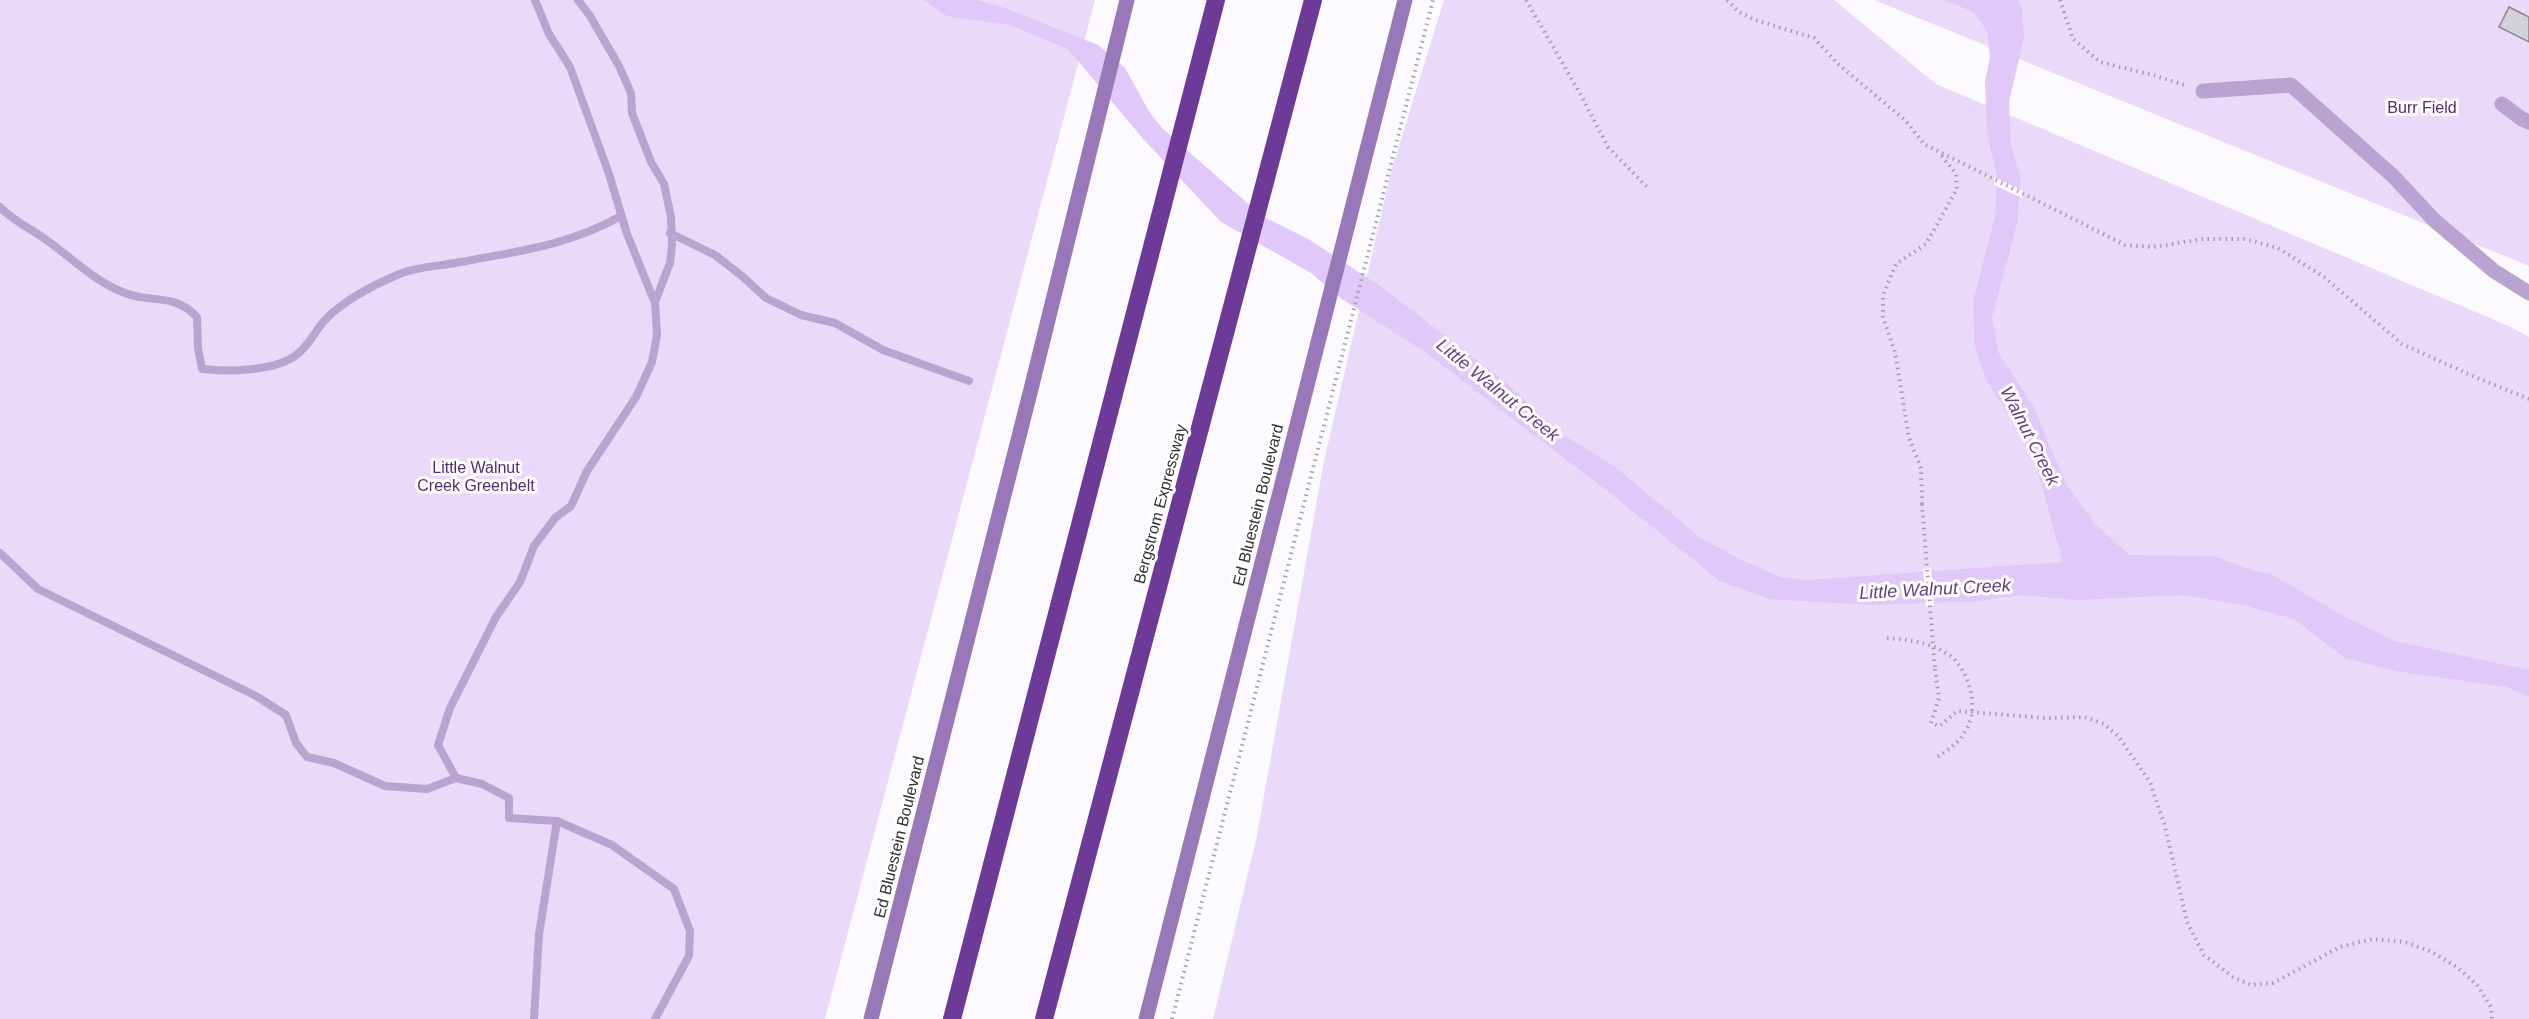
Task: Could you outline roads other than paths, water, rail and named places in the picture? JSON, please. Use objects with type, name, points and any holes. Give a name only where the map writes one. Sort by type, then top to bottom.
[{"type":"highway","points":[[952,1019],[1216,0]]},
{"type":"highway","name":"Bergstrom Expressway","points":[[1044,1019],[1313,0]]},
{"type":"main road","name":"Ed Bluestein Boulevard","points":[[871,1019],[1127,0]]},
{"type":"main road","name":"Ed Bluestein Boulevard","points":[[1146,1019],[1405,0]]},
{"type":"street","points":[[2203,91],[2291,85],[2394,177],[2434,220],[2494,271],[2529,292]]},
{"type":"street","points":[[2502,105],[2529,122]]},
{"type":"lane","points":[[456,778],[438,745],[450,708],[496,617],[520,582],[534,546],[555,518],[571,506],[587,471],[636,397],[652,362],[657,335],[655,303],[621,216],[609,174],[570,68],[549,34],[535,0]]},
{"type":"lane","points":[[578,0],[610,49],[631,93],[632,113],[651,162],[664,184],[671,217],[672,245],[670,262],[655,303]]},
{"type":"lane","points":[[0,207],[94,276],[126,294],[161,298],[186,305],[197,316],[198,348],[202,369],[210,370],[255,369],[291,359],[307,346],[325,320],[360,293],[403,273],[540,247],[594,232],[621,216]]},
{"type":"lane","points":[[670,233],[715,255],[766,298],[801,315],[835,323],[883,350],[969,381]]},
{"type":"lane","points":[[0,554],[38,589],[256,696],[285,715],[296,743],[307,757],[334,763],[385,786],[427,789],[456,778],[482,784],[510,798],[509,818],[557,820],[612,845],[674,889],[690,931],[689,956],[655,1019]]},
{"type":"lane","points":[[534,1019],[539,934],[557,820]]},
{"type":"water","points":[[924,0],[977,0],[1005,8],[1098,45],[1125,68],[1150,113],[1163,129],[1262,216],[1310,240],[1380,286],[1508,384],[1557,431],[1614,466],[1702,539],[1780,577],[1807,580],[2063,562],[2032,451],[1986,380],[1975,347],[1973,301],[1995,217],[1997,176],[1987,132],[1985,81],[1990,57],[1987,31],[1973,12],[1945,0],[2018,0],[2022,8],[2024,38],[2009,102],[2011,145],[2021,180],[2017,223],[1992,318],[1999,354],[2033,406],[2066,484],[2094,523],[2129,555],[2213,556],[2251,570],[2271,574],[2347,618],[2394,641],[2529,670],[2529,697],[2507,687],[2396,671],[2345,658],[2294,619],[2247,606],[2185,595],[2076,600],[2021,595],[1978,601],[1871,605],[1769,599],[1720,581],[1606,490],[1425,352],[1342,299],[1311,273],[1221,222],[1145,141],[1068,49],[1010,25],[947,16]]},
{"type":"park label","name":"Burr Field","points":[[2422,107]]},
{"type":"park label","name":"Little Walnut Creek Greenbelt","points":[[476,476]]},
{"type":"water label","name":"Little Walnut Creek","points":[[1498,390]]},
{"type":"water label","name":"Walnut Creek","points":[[2030,436]]},
{"type":"water label","name":"Little Walnut Creek","points":[[1935,589]]}]
